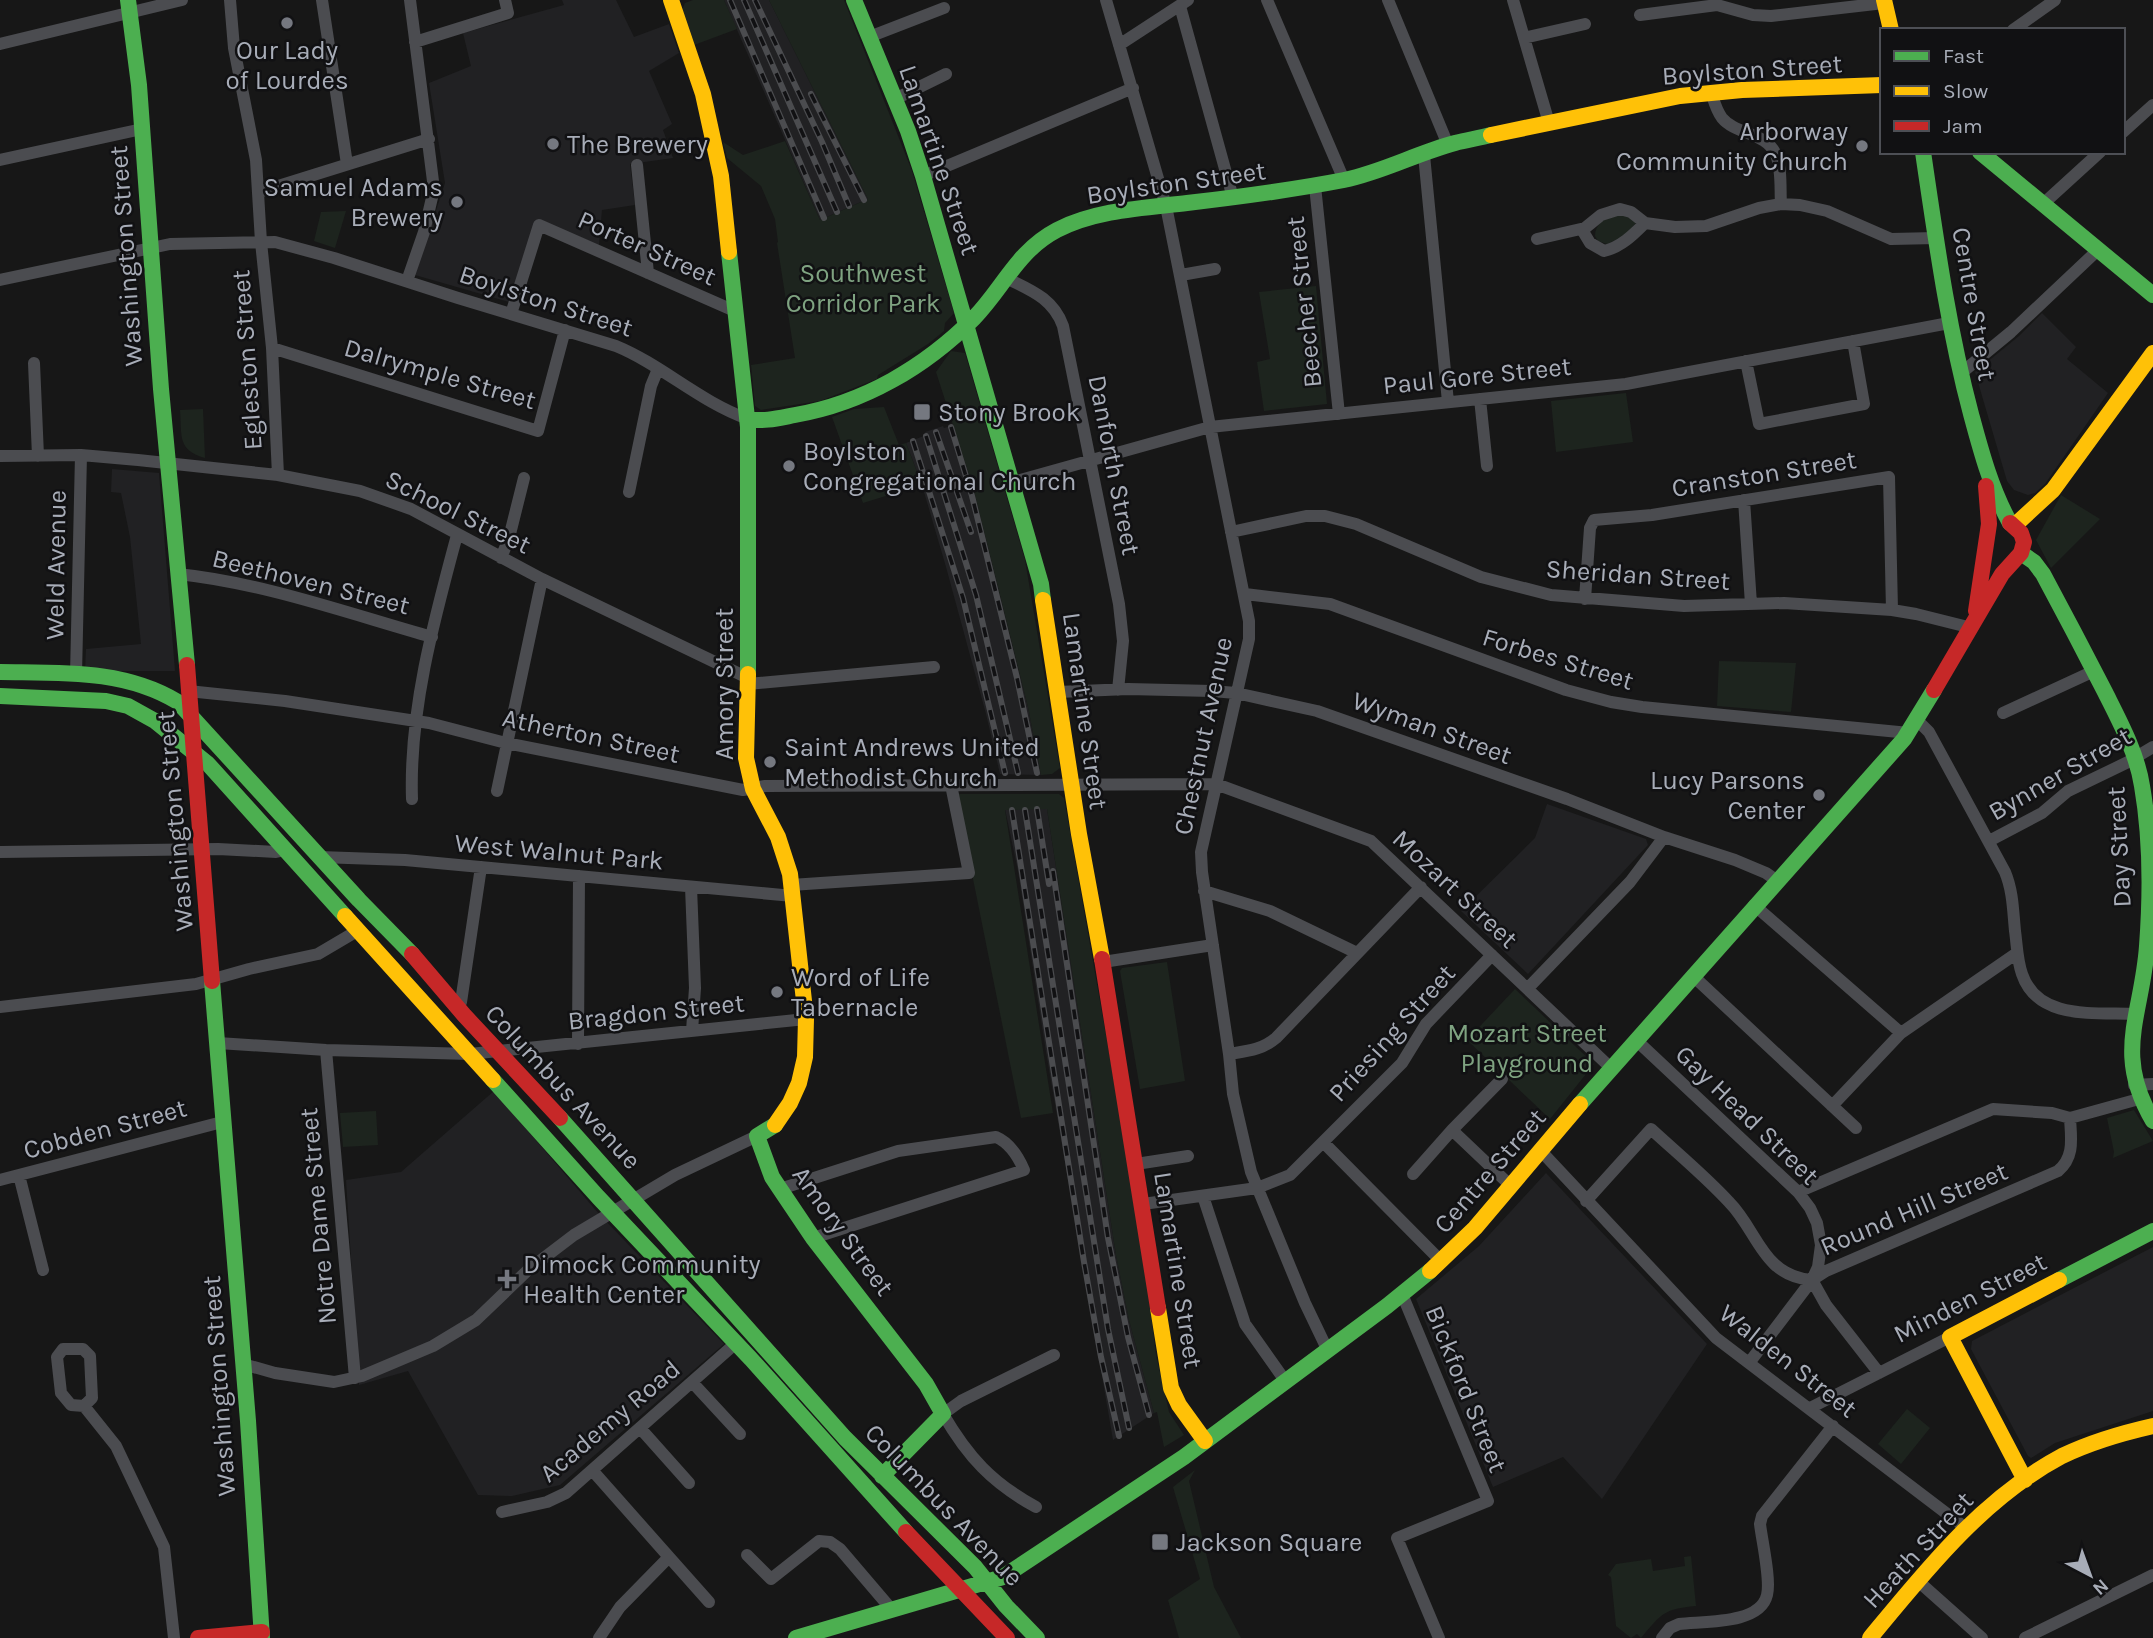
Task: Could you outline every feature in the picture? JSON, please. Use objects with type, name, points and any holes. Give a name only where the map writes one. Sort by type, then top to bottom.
[{"type":"main road","name":"Amory Street","points":[[671,0],[703,94],[716,144],[748,419],[748,681],[745,743],[753,789],[778,837],[792,890],[806,1018],[804,1057],[799,1083],[790,1103],[774,1126],[757,1136],[772,1177],[780,1189],[813,1238],[914,1368],[943,1414]]},
{"type":"main road","name":"Lamartine Street","points":[[854,0],[923,176],[1041,584],[1071,784],[1104,962],[1172,1393],[1205,1441]]},
{"type":"main road","points":[[1884,1],[1891,28]]},
{"type":"main road","name":"Washington Street","points":[[129,6],[142,129],[160,377],[195,753],[262,1635]]},
{"type":"main road","name":"Boylston Street","points":[[748,419],[761,421],[815,412],[873,391],[916,367],[967,325],[1031,246],[1051,232],[1100,215],[1315,186],[1367,175],[1448,145],[1668,99],[1711,92],[1880,85]]},
{"type":"main road","name":"Centre Street","points":[[796,1638],[1003,1577],[1205,1441],[1402,1294],[1464,1241],[1692,975],[1913,727],[2002,574],[2020,551],[2021,533],[2012,525],[1984,464],[1960,374],[1949,323],[1923,154]]},
{"type":"main road","points":[[1982,154],[2153,295]]},
{"type":"main road","points":[[2053,491],[2012,525],[1998,524],[1986,540],[1989,554],[1995,560],[2004,562],[2020,551],[2028,531],[2046,508],[2053,491],[2083,446],[2153,353]]},
{"type":"main road","name":"Centre Street","points":[[1972,628],[1981,589],[1989,519],[1984,464]]},
{"type":"main road","name":"Day Street","points":[[2020,551],[2040,569],[2094,671],[2134,757],[2143,794],[2150,853],[2150,942],[2143,1005],[2130,1056],[2136,1092],[2153,1121]]},
{"type":"main road","name":"Columbus Avenue","points":[[0,672],[76,675],[124,681],[171,696],[359,900],[381,919],[475,1029],[501,1052],[675,1244],[708,1287],[882,1476],[965,1557],[1037,1638]]},
{"type":"main road","name":"Columbus Avenue","points":[[0,696],[118,703],[148,716],[211,767],[612,1211],[1006,1638]]},
{"type":"main road","name":"Minden Street","points":[[1950,1336],[2153,1231]]},
{"type":"main road","points":[[1950,1336],[2025,1480]]},
{"type":"main road","points":[[882,1476],[943,1414]]},
{"type":"main road","name":"Heath Street","points":[[1870,1638],[1942,1552],[2025,1480],[2053,1461],[2075,1451],[2153,1426]]},
{"type":"main road","points":[[198,1638],[262,1635]]},
{"type":"street","points":[[0,44],[129,6],[182,0]]},
{"type":"street","name":"Egleston Street","points":[[230,0],[234,48],[254,147],[259,192],[261,242],[272,348],[278,475]]},
{"type":"street","points":[[322,0],[347,164]]},
{"type":"street","points":[[407,281],[433,200],[434,189],[410,0]]},
{"type":"street","points":[[415,42],[508,13],[505,0]]},
{"type":"street","name":"Chestnut Avenue","points":[[1106,0],[1166,206],[1245,594],[1250,634],[1201,852],[1233,1094],[1251,1172],[1305,1303],[1328,1351]]},
{"type":"street","points":[[1267,0],[1344,180]]},
{"type":"street","points":[[1388,0],[1448,145]]},
{"type":"street","points":[[1513,0],[1549,123]]},
{"type":"street","points":[[2016,28],[2055,0]]},
{"type":"street","points":[[1640,15],[1717,5],[1754,15],[1771,16],[1884,1]]},
{"type":"street","points":[[1119,45],[1184,3],[1233,198]]},
{"type":"street","points":[[869,37],[944,8]]},
{"type":"street","points":[[1524,38],[1585,24]]},
{"type":"street","points":[[895,99],[946,74]]},
{"type":"street","points":[[923,176],[1133,88]]},
{"type":"street","points":[[1711,92],[1716,110],[1724,121],[1771,146],[1779,169],[1782,204]]},
{"type":"street","points":[[2125,130],[2153,105]]},
{"type":"street","points":[[0,160],[142,129]]},
{"type":"street","points":[[259,192],[429,139]]},
{"type":"street","points":[[2043,204],[2098,154]]},
{"type":"street","points":[[1424,155],[1448,402]]},
{"type":"street","points":[[637,165],[648,273]]},
{"type":"street","name":"Beecher Street","points":[[1315,186],[1339,414]]},
{"type":"street","points":[[1537,239],[1585,228],[1601,215],[1620,209],[1630,212],[1645,223],[1675,227],[1706,226],[1759,208],[1782,204],[1827,211],[1891,239],[1936,238]]},
{"type":"street","points":[[1585,228],[1584,233],[1590,243],[1604,251],[1613,249],[1645,223]]},
{"type":"street","name":"Porter Street","points":[[511,314],[539,225],[737,312]]},
{"type":"street","name":"Boylston Street","points":[[0,280],[150,248],[191,242],[275,242],[622,349],[727,411],[748,419]]},
{"type":"street","points":[[1960,374],[2011,332],[2098,250]]},
{"type":"street","points":[[1181,275],[1215,269]]},
{"type":"street","name":"Danforth Street","points":[[1006,278],[1046,299],[1061,320],[1119,604],[1122,641],[1118,690]]},
{"type":"street","name":"Paul Gore Street","points":[[1013,482],[1210,427],[1626,384],[1949,323]]},
{"type":"street","name":"Dalrymple Street","points":[[272,348],[538,431],[565,330]]},
{"type":"street","points":[[1746,361],[1759,424],[1864,404],[1853,341]]},
{"type":"street","points":[[34,363],[38,456]]},
{"type":"street","points":[[629,492],[651,386],[658,369]]},
{"type":"street","points":[[1480,399],[1487,466]]},
{"type":"street","name":"School Street","points":[[0,456],[80,456],[278,475],[324,482],[381,498],[411,509],[542,579],[748,681]]},
{"type":"street","name":"Weld Avenue","points":[[76,675],[80,456]]},
{"type":"street","name":"Cranston Street","points":[[1585,598],[1590,528],[1594,520],[1652,515],[1889,477],[1892,610]]},
{"type":"street","points":[[501,558],[509,538],[524,478]]},
{"type":"street","points":[[1744,500],[1751,604]]},
{"type":"street","name":"Sheridan Street","points":[[1231,532],[1306,516],[1332,517],[1356,524],[1481,577],[1543,594],[1684,606],[1796,603],[1892,610],[1972,628]]},
{"type":"street","points":[[412,799],[411,758],[417,710],[457,535]]},
{"type":"street","name":"Beethoven Street","points":[[178,574],[214,578],[329,606],[432,637]]},
{"type":"street","points":[[497,791],[542,579]]},
{"type":"street","name":"Forbes Street","points":[[1245,594],[1336,606],[1566,690],[1611,702],[1642,707],[1913,727]]},
{"type":"street","points":[[748,681],[934,667]]},
{"type":"street","points":[[2003,713],[2094,671]]},
{"type":"street","name":"Wyman Street","points":[[1058,692],[1118,690],[1236,693],[1317,710],[1567,799],[1664,837],[1735,860],[1776,880]]},
{"type":"street","name":"Atherton Street","points":[[188,691],[285,701],[417,721],[506,743],[743,790],[765,786],[1071,784]]},
{"type":"street","points":[[1913,727],[1929,732],[2010,883],[2017,953],[2021,973],[2028,987],[2049,1006],[2071,1012],[2143,1005]]},
{"type":"street","name":"Bynner Street","points":[[1989,841],[2042,813],[2064,793],[2153,747]]},
{"type":"street","name":"Mozart Street","points":[[1071,784],[1216,784],[1371,841],[1611,1068]]},
{"type":"street","name":"West Walnut Park","points":[[320,857],[405,860],[691,887],[792,890],[969,873],[951,785]]},
{"type":"street","points":[[1528,988],[1630,882],[1664,837]]},
{"type":"street","points":[[0,852],[285,850]]},
{"type":"street","points":[[456,1007],[461,1002],[481,867]]},
{"type":"street","points":[[578,1044],[579,876]]},
{"type":"street","points":[[691,887],[695,988],[692,1031]]},
{"type":"street","points":[[1229,1054],[1267,1046],[1421,887]]},
{"type":"street","points":[[1205,891],[1270,911],[1357,953]]},
{"type":"street","points":[[1754,905],[1901,1033]]},
{"type":"street","points":[[0,1007],[195,984],[317,954],[358,931]]},
{"type":"street","points":[[1104,962],[1213,945]]},
{"type":"street","points":[[1832,1106],[1901,1033],[2017,953]]},
{"type":"street","name":"Priesing Street","points":[[1143,1204],[1257,1188],[1290,1175],[1402,1063],[1426,1024],[1492,955]]},
{"type":"street","points":[[1692,975],[1856,1128]]},
{"type":"street","name":"Bragdon Street","points":[[218,1043],[326,1050],[470,1054],[806,1018]]},
{"type":"street","name":"Gay Head Street","points":[[1636,1040],[1798,1192],[1810,1208],[1819,1233],[1820,1262],[1812,1280]]},
{"type":"street","name":"Notre Dame Street","points":[[326,1050],[355,1378]]},
{"type":"street","points":[[1413,1174],[1502,1079]]},
{"type":"street","points":[[1798,1192],[1993,1109],[2052,1113],[2070,1118],[2153,1084]]},
{"type":"street","name":"Round Hill Street","points":[[1586,1201],[1651,1129],[1733,1206],[1766,1257],[1790,1274],[1812,1280],[1826,1271],[2058,1171],[2071,1154],[2070,1118]]},
{"type":"street","name":"Cobden Street","points":[[0,1180],[222,1122]]},
{"type":"street","points":[[1452,1130],[1511,1186]]},
{"type":"street","points":[[243,1364],[275,1373],[334,1382],[355,1378],[433,1346],[463,1329],[543,1258],[574,1235],[700,1162],[757,1136]]},
{"type":"street","points":[[780,1189],[898,1151],[996,1137],[1011,1147],[1024,1170],[813,1238]]},
{"type":"street","points":[[1323,1142],[1441,1261]]},
{"type":"street","name":"Walden Street","points":[[1541,1151],[1712,1335],[1967,1528]]},
{"type":"street","points":[[1136,1164],[1188,1156]]},
{"type":"street","points":[[19,1175],[43,1270]]},
{"type":"street","points":[[1203,1196],[1245,1324],[1286,1382]]},
{"type":"street","points":[[1749,1363],[1812,1280],[1826,1305],[1879,1373]]},
{"type":"street","name":"Bickford Street","points":[[1402,1294],[1488,1501],[1397,1538],[1439,1638]]},
{"type":"street","name":"Minden Street","points":[[1810,1408],[1950,1336]]},
{"type":"street","name":"Academy Road","points":[[502,1512],[547,1502],[566,1493],[736,1343]]},
{"type":"street","points":[[84,1406],[92,1398],[90,1356],[83,1349],[63,1349],[57,1357],[61,1393],[71,1405],[84,1406],[116,1446],[164,1547],[174,1638]]},
{"type":"street","points":[[1035,1507],[1012,1494],[988,1475],[943,1414],[961,1401],[1054,1355]]},
{"type":"street","points":[[692,1382],[740,1434]]},
{"type":"street","points":[[1662,1638],[1675,1625],[1740,1618],[1754,1613],[1762,1606],[1768,1589],[1760,1524],[1762,1516],[1833,1426]]},
{"type":"street","points":[[640,1428],[689,1483]]},
{"type":"street","points":[[592,1470],[709,1602]]},
{"type":"street","points":[[747,1555],[771,1579],[819,1541],[831,1542],[892,1610]]},
{"type":"street","points":[[600,1638],[620,1607],[669,1557]]},
{"type":"street","points":[[2025,1638],[2153,1575]]},
{"type":"street","points":[[1918,1581],[1982,1638]]},
{"type":"shaded area","name":"The Brewery","points":[[562,0],[616,0],[634,37],[669,24],[679,53],[649,71],[672,124],[663,130],[673,158],[630,164],[635,205],[602,210],[599,245],[537,219],[509,302],[415,275],[445,183],[429,83],[471,66],[463,33],[564,5]]},
{"type":"shaded area","points":[[724,0],[769,0],[868,199],[820,220]]},
{"type":"shaded area","points":[[2042,313],[2076,347],[2067,359],[2108,393],[2045,484],[2035,493],[2028,495],[2014,490],[2007,481],[1975,372]]},
{"type":"shaded area","points":[[954,425],[973,487],[1028,707],[1041,775],[1000,774],[946,567],[922,485],[906,443],[926,435],[925,432]]},
{"type":"shaded area","points":[[112,469],[159,473],[175,671],[85,671],[86,649],[141,644],[130,537],[121,493],[111,492]]},
{"type":"shaded area","points":[[1547,804],[1646,839],[1648,845],[1528,974],[1461,911],[1535,838]]},
{"type":"shaded area","points":[[1005,809],[1047,809],[1116,1255],[1129,1320],[1154,1413],[1113,1440],[1046,1052],[1018,871]]},
{"type":"shaded area","name":"Dimock Community Health Center","points":[[494,1091],[599,1214],[724,1344],[560,1485],[512,1496],[478,1495],[408,1371],[359,1385],[346,1180],[401,1172]]},
{"type":"shaded area","points":[[1546,1173],[1707,1344],[1602,1499],[1563,1457],[1493,1487],[1416,1299],[1479,1246]]},
{"type":"shaded area","points":[[2153,1247],[2153,1411],[2055,1443],[2031,1458],[1971,1349],[1972,1341]]},
{"type":"green space","points":[[693,0],[724,0],[737,29],[694,45],[682,10],[685,3]]},
{"type":"green space","name":"Southwest Corridor Park","points":[[769,0],[844,0],[912,171],[954,313],[945,323],[944,331],[878,375],[877,379],[820,401],[761,410],[755,406],[751,365],[795,358],[775,219],[761,186],[727,158],[723,142],[743,155],[785,141],[820,220],[868,199]]},
{"type":"green space","points":[[346,211],[335,248],[314,241],[321,212]]},
{"type":"green space","points":[[1615,215],[1627,215],[1636,223],[1625,236],[1607,244],[1598,241],[1595,232],[1599,225]]},
{"type":"green space","points":[[1316,286],[1327,404],[1264,411],[1257,362],[1270,359],[1259,292]]},
{"type":"green space","name":"Southwest Corridor Park","points":[[951,351],[965,353],[1025,560],[1060,768],[1052,774],[1041,775],[1028,707],[973,487],[936,372]]},
{"type":"green space","points":[[1626,393],[1633,442],[1556,452],[1551,401]]},
{"type":"green space","points":[[884,407],[899,445],[906,443],[922,485],[863,503],[832,417],[854,409]]},
{"type":"green space","points":[[203,409],[205,458],[190,451],[181,435],[180,410]]},
{"type":"green space","points":[[2061,495],[2100,519],[2051,568],[2036,540]]},
{"type":"green space","points":[[1719,661],[1796,663],[1791,712],[1717,706]]},
{"type":"green space","points":[[956,794],[1059,794],[1064,798],[1142,1241],[1156,1355],[1169,1412],[1184,1435],[1164,1447],[1157,1412],[1154,1413],[1129,1320],[1116,1255],[1047,809],[1005,810],[1053,1113],[1021,1118]]},
{"type":"green space","points":[[1167,962],[1185,1081],[1140,1089],[1120,971],[1122,968]]},
{"type":"green space","name":"Mozart Street Playground","points":[[1515,989],[1594,1064],[1550,1119],[1467,1040]]},
{"type":"green space","points":[[2134,1110],[2153,1141],[2113,1158],[2107,1118]]},
{"type":"green space","points":[[376,1111],[378,1145],[343,1147],[340,1113]]},
{"type":"green space","points":[[1907,1409],[1930,1428],[1901,1464],[1878,1444]]},
{"type":"green space","points":[[1195,1470],[1189,1481],[1214,1587],[1241,1638],[1179,1638],[1168,1600],[1200,1579],[1173,1487]]},
{"type":"green space","points":[[1691,1556],[1696,1606],[1664,1614],[1641,1638],[1637,1634],[1631,1638],[1616,1626],[1611,1577],[1608,1575],[1616,1564],[1651,1559],[1653,1571],[1685,1566],[1684,1557]]},
{"type":"railway","points":[[730,0],[824,218]]},
{"type":"railway","points":[[744,0],[837,212]]},
{"type":"railway","points":[[755,0],[849,206]]},
{"type":"railway","points":[[811,94],[864,200]]},
{"type":"railway","points":[[951,427],[972,496],[1017,678],[1037,773]]},
{"type":"railway","points":[[936,432],[971,532]]},
{"type":"railway","points":[[926,436],[976,595],[1018,773]]},
{"type":"railway","points":[[913,441],[963,598],[1005,773]]},
{"type":"railway","points":[[1037,809],[1049,884]]},
{"type":"railway","points":[[1012,810],[1084,1262],[1119,1436]]},
{"type":"railway","points":[[1025,810],[1108,1329],[1129,1428]]},
{"type":"railway","points":[[1053,871],[1108,1238],[1128,1337],[1149,1415]]},
{"type":"traffic: fast","points":[[128,0],[139,85],[161,389],[187,665]]},
{"type":"traffic: fast","points":[[854,0],[908,131],[923,176],[1041,584],[1043,600]]},
{"type":"traffic: fast","points":[[748,419],[772,419],[845,402],[914,367],[974,318],[1031,248],[1072,223],[1120,211],[1246,196],[1344,180],[1441,147],[1491,135]]},
{"type":"traffic: fast","points":[[1923,154],[1943,284],[1963,382],[1987,470],[2010,523]]},
{"type":"traffic: fast","points":[[1982,154],[2153,295]]},
{"type":"traffic: fast","points":[[729,252],[748,427],[748,674]]},
{"type":"traffic: fast","points":[[2021,553],[2034,562],[2043,574],[2122,726],[2140,774],[2149,846],[2149,906],[2147,946],[2132,1054],[2134,1075],[2153,1121]]},
{"type":"traffic: fast","points":[[0,672],[69,673],[114,678],[157,691],[178,702],[412,954]]},
{"type":"traffic: fast","points":[[1580,1104],[1904,739],[1934,690]]},
{"type":"traffic: fast","points":[[0,696],[106,701],[128,706],[155,721],[208,764],[345,916]]},
{"type":"traffic: fast","points":[[212,981],[248,1421],[262,1638]]},
{"type":"traffic: fast","points":[[493,1080],[598,1197],[751,1359],[906,1532]]},
{"type":"traffic: fast","points":[[560,1118],[845,1438],[975,1567],[1006,1606],[1037,1638]]},
{"type":"traffic: fast","points":[[775,1125],[757,1136],[772,1177],[813,1238],[926,1384],[943,1414],[882,1476]]},
{"type":"traffic: fast","points":[[2059,1280],[2153,1231]]},
{"type":"traffic: fast","points":[[796,1638],[1003,1577],[1184,1457],[1430,1271]]},
{"type":"traffic: slow","points":[[671,0],[703,94],[721,176],[729,252]]},
{"type":"traffic: slow","points":[[1884,0],[1891,28]]},
{"type":"traffic: slow","points":[[1491,135],[1680,96],[1742,90],[1880,85]]},
{"type":"traffic: slow","points":[[2014,526],[2053,490],[2153,353]]},
{"type":"traffic: slow","points":[[1043,600],[1079,834],[1102,959]]},
{"type":"traffic: slow","points":[[748,674],[746,758],[753,789],[778,837],[790,874],[806,1019],[805,1057],[799,1083],[790,1103],[775,1125]]},
{"type":"traffic: slow","points":[[345,916],[493,1080]]},
{"type":"traffic: slow","points":[[1430,1271],[1475,1228],[1580,1104]]},
{"type":"traffic: slow","points":[[2025,1480],[1950,1337],[2059,1280]]},
{"type":"traffic: slow","points":[[1158,1308],[1171,1388],[1179,1405],[1205,1441]]},
{"type":"traffic: slow","points":[[1870,1638],[1957,1537],[1981,1514],[2033,1473],[2073,1451],[2107,1438],[2153,1426]]},
{"type":"traffic: jam","points":[[1976,611],[1989,524],[1986,486]]},
{"type":"traffic: jam","points":[[1934,690],[2002,574],[2021,553],[2024,542],[2021,533],[2010,523]]},
{"type":"traffic: jam","points":[[187,665],[212,981]]},
{"type":"traffic: jam","points":[[412,954],[464,1015],[560,1118]]},
{"type":"traffic: jam","points":[[1102,959],[1158,1308]]},
{"type":"traffic: jam","points":[[906,1532],[1007,1638]]},
{"type":"traffic: jam","points":[[198,1638],[262,1632]]},
{"type":"place","name":"Our Lady of Lourdes","points":[[287,23]]},
{"type":"place","name":"The Brewery","points":[[553,144]]},
{"type":"place","name":"Arborway Community Church","points":[[1862,146]]},
{"type":"place","name":"Samuel Adams Brewery","points":[[457,202]]},
{"type":"place","name":"Stony Brook","points":[[922,412]]},
{"type":"place","name":"Boylston Congregational Church","points":[[789,466]]},
{"type":"place","name":"Saint Andrews United Methodist Church","points":[[770,762]]},
{"type":"place","name":"Lucy Parsons Center","points":[[1819,795]]},
{"type":"place","name":"Word of Life Tabernacle","points":[[777,992]]},
{"type":"place","name":"Dimock Community Health Center","points":[[507,1279]]},
{"type":"place","name":"Jackson Square","points":[[1160,1542]]}]
